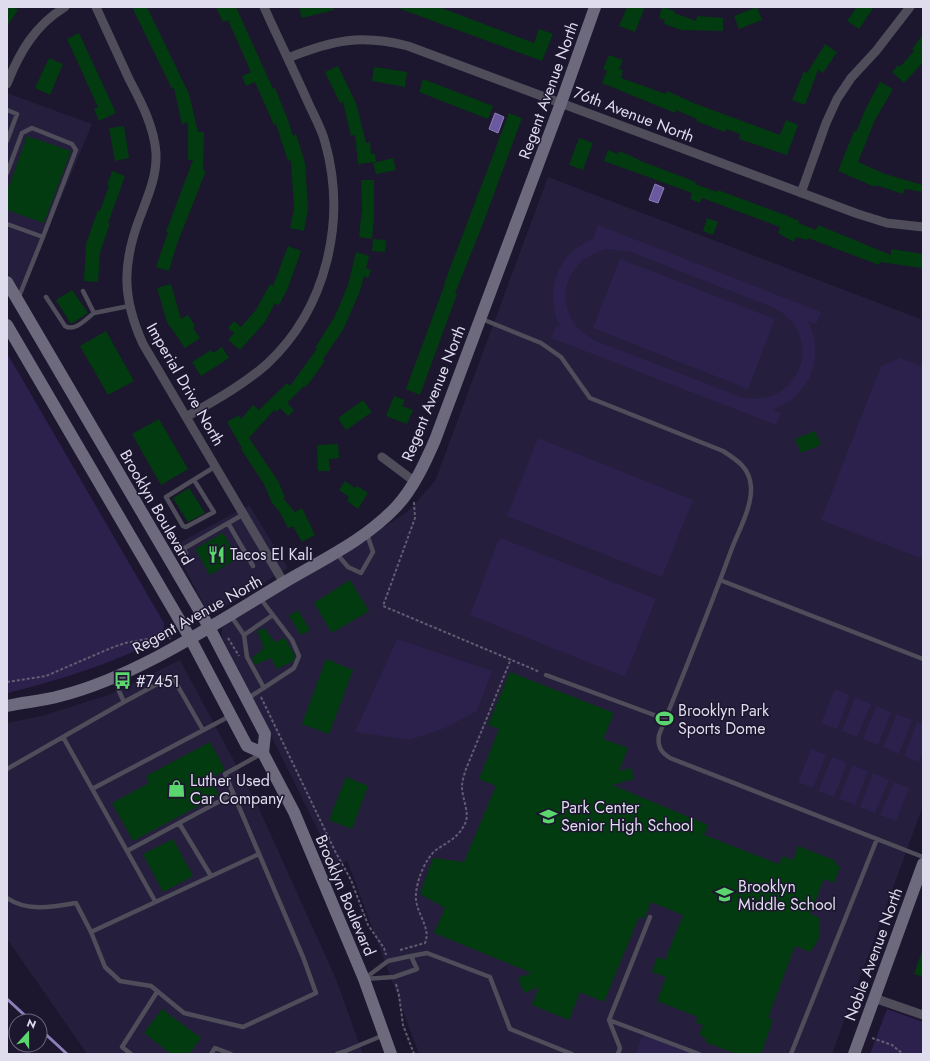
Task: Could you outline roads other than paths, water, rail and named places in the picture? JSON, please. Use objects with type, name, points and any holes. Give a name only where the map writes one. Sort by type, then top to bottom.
[{"type":"main road","name":"Regent Avenue North","points":[[7,706],[60,696],[112,677],[190,638],[336,552],[367,532],[397,506],[414,481],[434,440],[561,103],[595,7]]},
{"type":"main road","name":"Brooklyn Boulevard","points":[[7,282],[209,627],[246,700],[266,734],[263,753],[294,812],[364,979],[391,1054]]},
{"type":"main road","points":[[7,325],[190,638],[232,715],[247,746],[263,753]]},
{"type":"main road","name":"Noble Avenue North","points":[[854,1054],[923,864]]},
{"type":"street","points":[[7,84],[24,47],[38,28],[65,7]]},
{"type":"street","name":"Imperial Drive North","points":[[96,7],[147,115],[153,134],[156,153],[154,173],[133,234],[128,256],[126,279],[129,306],[134,322],[143,344],[284,582]]},
{"type":"street","points":[[186,417],[242,383],[266,364],[291,338],[309,307],[327,265],[331,246],[334,217],[331,170],[325,140],[264,7]]},
{"type":"street","points":[[801,193],[826,123],[837,99],[851,78],[876,51],[910,7]]},
{"type":"street","name":"76th Avenue North","points":[[288,58],[308,49],[337,41],[385,40],[419,49],[858,214],[887,223],[923,227]]},
{"type":"street","points":[[382,457],[414,481]]},
{"type":"street","points":[[874,998],[923,1015]]},
{"type":"lane","points":[[7,110],[17,114],[7,141]]},
{"type":"lane","points":[[7,173],[22,133],[32,128],[72,144],[76,150],[18,300]]},
{"type":"lane","points":[[7,224],[43,237]]},
{"type":"lane","points":[[83,291],[94,313]]},
{"type":"lane","points":[[46,297],[65,326],[69,328],[74,328],[94,313],[129,306]]},
{"type":"lane","points":[[480,318],[541,343],[561,357],[590,398],[723,450],[740,462],[749,474],[751,488],[749,502],[665,719],[658,743],[663,753],[670,758],[923,857]]},
{"type":"lane","points":[[194,480],[214,512],[189,526],[183,526],[166,497],[216,466]]},
{"type":"lane","points":[[186,553],[183,549],[244,514]]},
{"type":"lane","points":[[228,523],[253,566]]},
{"type":"lane","points":[[336,552],[348,567],[361,573],[373,552],[367,532]]},
{"type":"lane","points":[[720,580],[923,659]]},
{"type":"lane","points":[[246,700],[294,668],[299,656],[292,640],[259,597]]},
{"type":"lane","points":[[230,614],[244,635],[247,657],[264,688]]},
{"type":"lane","points":[[244,635],[273,616]]},
{"type":"lane","points":[[546,675],[665,719]]},
{"type":"lane","points":[[7,769],[172,676],[203,730]]},
{"type":"lane","points":[[112,677],[124,702]]},
{"type":"lane","points":[[92,789],[232,715]]},
{"type":"lane","points":[[63,737],[155,901]]},
{"type":"lane","points":[[7,898],[16,904],[46,908],[76,903],[91,932],[105,967],[120,981],[151,986],[184,1013],[243,1027],[316,993],[303,957],[225,774],[263,753]]},
{"type":"lane","points":[[127,851],[233,794]]},
{"type":"lane","points":[[179,823],[211,876]]},
{"type":"lane","points":[[790,1054],[877,839]]},
{"type":"lane","points":[[91,932],[259,854]]},
{"type":"lane","points":[[618,1054],[620,1048],[609,1020],[650,917]]},
{"type":"lane","points":[[364,979],[388,961],[427,953],[490,977],[510,1029],[572,1054]]},
{"type":"lane","points":[[364,979],[394,978],[417,969],[411,956]]},
{"type":"lane","points":[[131,1054],[122,1048],[157,992]]},
{"type":"lane","points":[[609,1020],[699,1054]]},
{"type":"lane","points":[[337,1054],[344,1053],[384,1035]]},
{"type":"lane","points":[[211,1054],[215,1048],[231,1054]]},
{"type":"waterway","points":[[7,999],[22,1013]]},
{"type":"waterway","points":[[48,1036],[67,1054]]},
{"type":"place","name":"Tacos El Kali","points":[[217,554]]},
{"type":"place","name":"#7451","points":[[123,681]]},
{"type":"place","name":"Brooklyn Park Sports Dome","points":[[665,719]]},
{"type":"place","name":"Luther Used Car Company","points":[[177,789]]},
{"type":"place","name":"Park Center Senior High School","points":[[548,816]]},
{"type":"place","name":"Brooklyn Middle School","points":[[725,895]]}]
